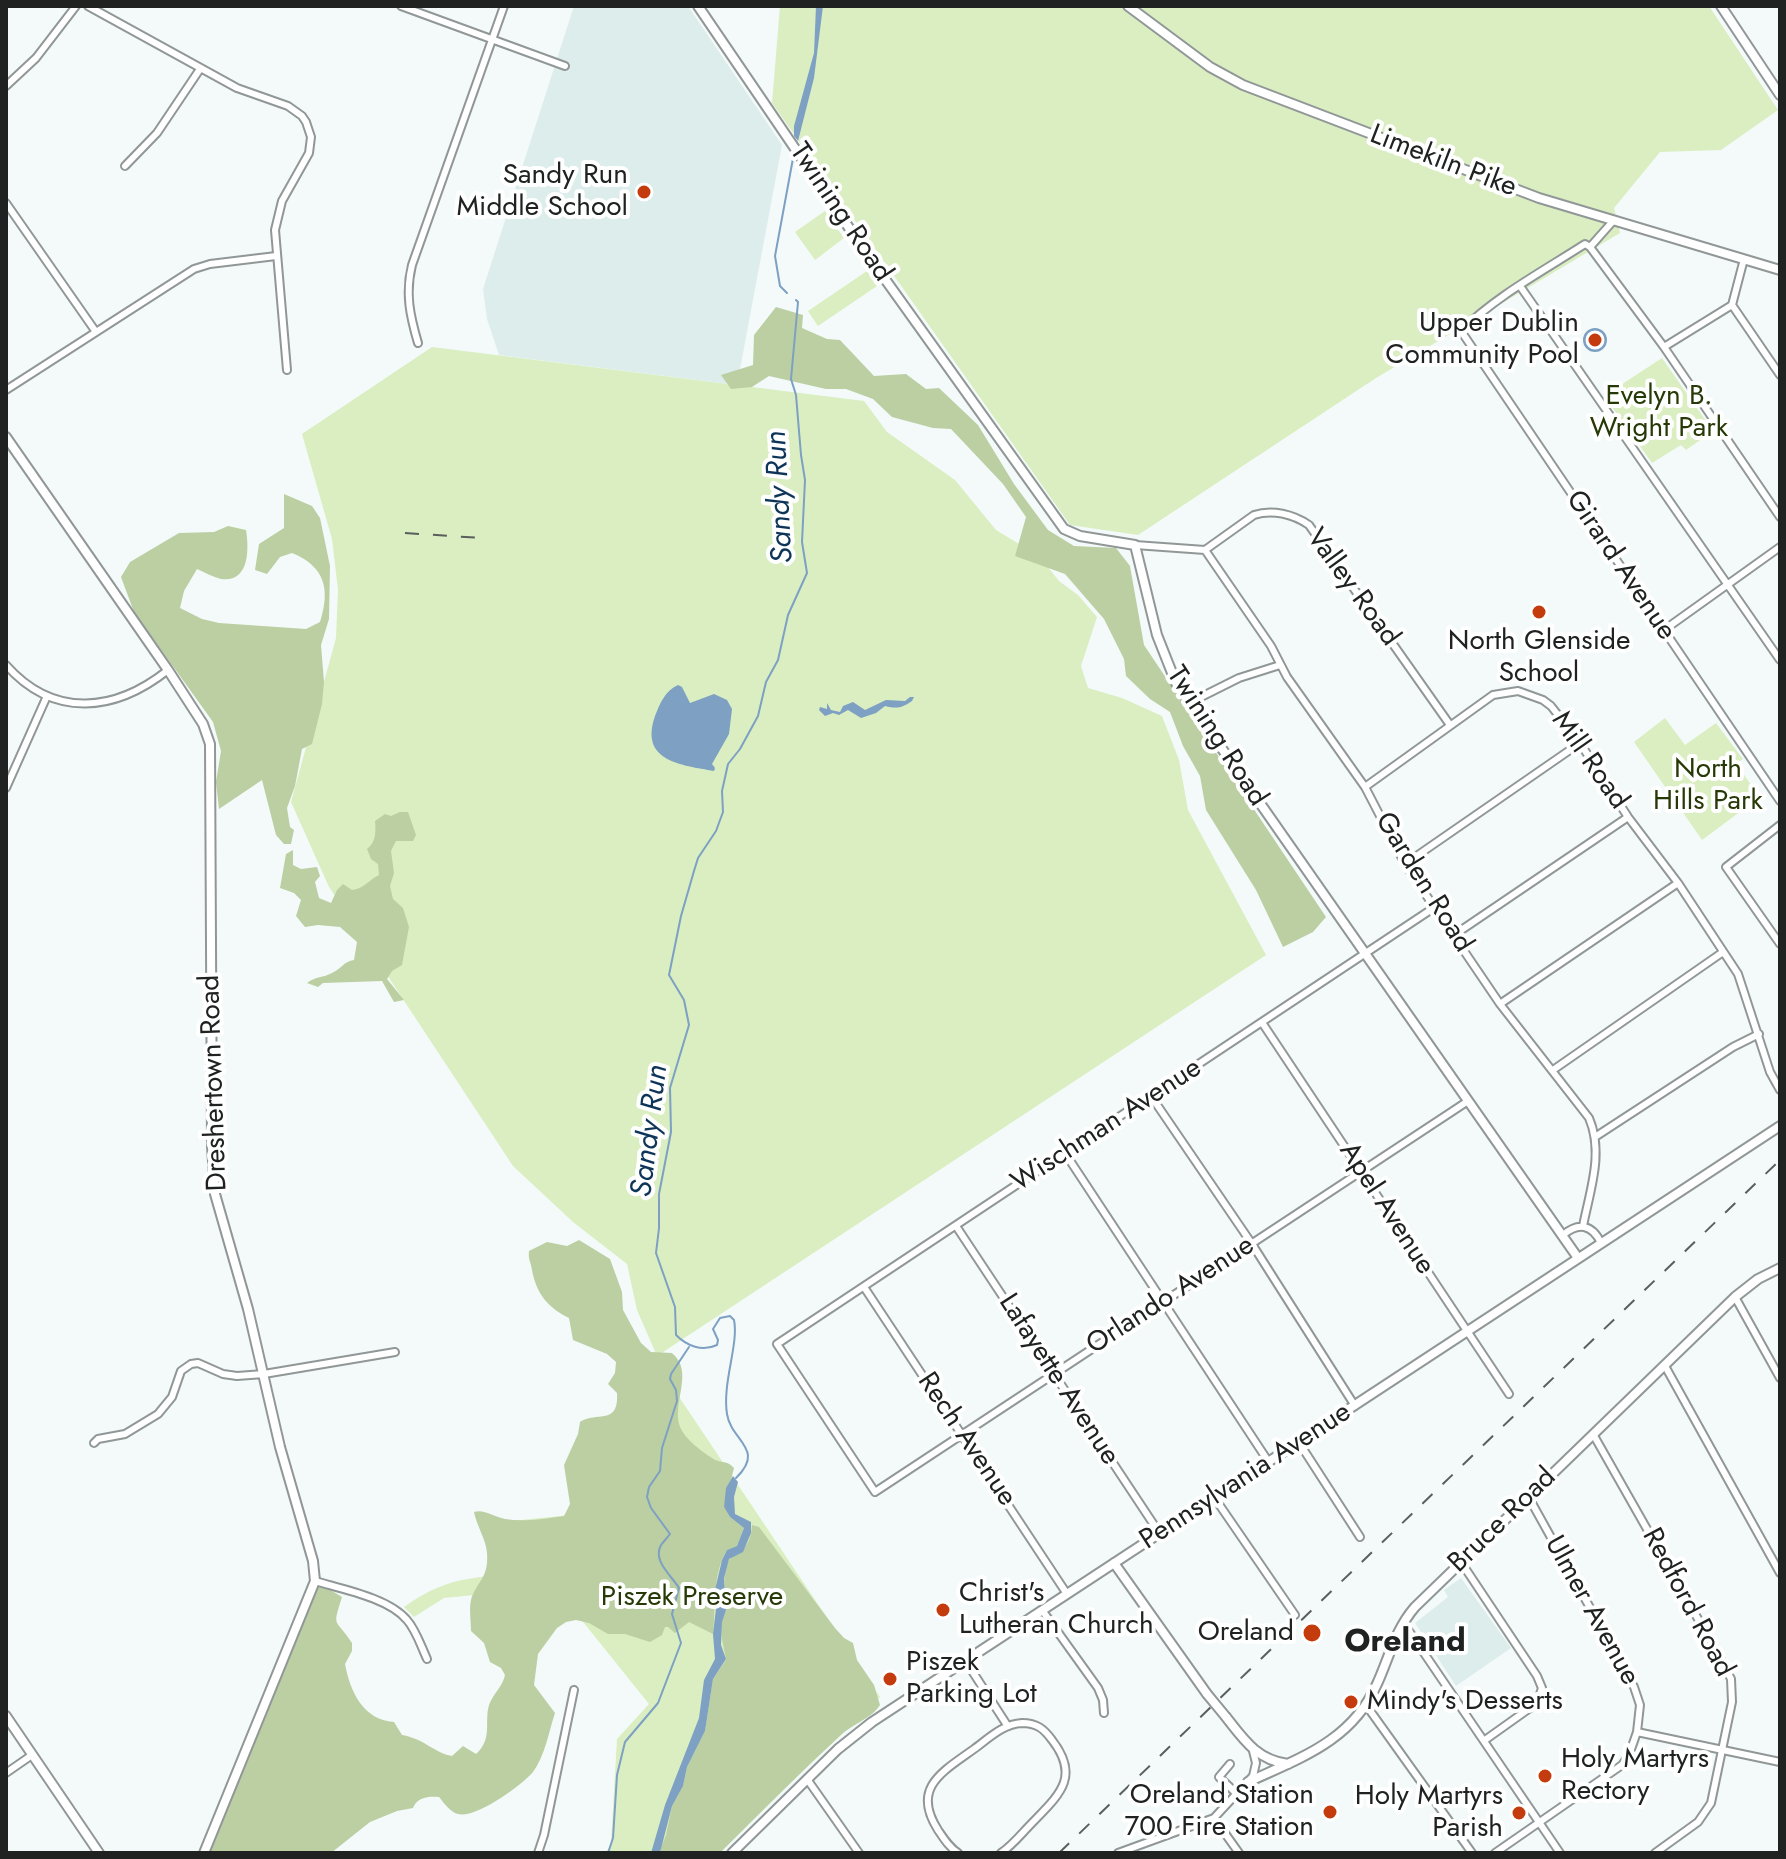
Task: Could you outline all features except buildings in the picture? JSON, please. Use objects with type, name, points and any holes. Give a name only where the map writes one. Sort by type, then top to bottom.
[{"type":"street","points":[[6,86],[36,58],[76,6]]},
{"type":"street","points":[[88,6],[237,88],[288,106],[302,116],[310,129],[309,153],[282,201],[276,220],[276,256],[287,370]]},
{"type":"street","points":[[401,6],[565,66]]},
{"type":"street","points":[[418,343],[409,308],[408,286],[412,265],[504,6]]},
{"type":"street","name":"Twining Road","points":[[698,6],[862,247],[1064,529],[1080,536],[1135,545],[1166,664],[1189,703],[1578,1258]]},
{"type":"street","name":"Limekiln Pike","points":[[1129,6],[1210,67],[1243,85],[1497,184],[1780,270]]},
{"type":"street","points":[[1721,6],[1780,95]]},
{"type":"street","points":[[125,166],[157,133],[200,69]]},
{"type":"street","points":[[6,203],[96,332]]},
{"type":"street","points":[[1590,247],[1614,220]]},
{"type":"street","points":[[1780,517],[1664,347],[1590,247],[1585,244],[1520,286],[1780,660]]},
{"type":"street","points":[[6,390],[203,265],[276,256]]},
{"type":"street","points":[[1664,347],[1732,305],[1744,259]]},
{"type":"street","name":"Girard Avenue","points":[[1520,286],[1461,331],[1780,801]]},
{"type":"street","points":[[1732,305],[1780,375]]},
{"type":"street","name":"Dreshertown Road","points":[[6,437],[168,670],[203,724],[210,744],[212,1146],[215,1194],[264,1374],[280,1447],[313,1561],[315,1581]]},
{"type":"street","name":"Valley Road","points":[[1205,550],[1254,515],[1262,513],[1279,513],[1309,525],[1450,725]]},
{"type":"street","points":[[1135,545],[1205,550]]},
{"type":"street","points":[[1664,630],[1780,547]]},
{"type":"street","name":"Garden Road","points":[[1205,550],[1365,787],[1405,864],[1500,1004],[1589,1118],[1597,1158],[1583,1226]]},
{"type":"street","points":[[6,665],[19,678],[47,696],[78,703],[113,701],[140,691],[168,670]]},
{"type":"street","points":[[1189,703],[1239,678],[1280,665]]},
{"type":"street","name":"Mill Road","points":[[1365,787],[1493,695],[1518,691],[1535,695],[1551,706],[1678,883],[1738,974],[1770,1072],[1780,1090]]},
{"type":"street","points":[[6,788],[47,696]]},
{"type":"street","points":[[1405,864],[1580,743]]},
{"type":"street","points":[[1454,935],[1628,817]]},
{"type":"street","points":[[1780,825],[1726,867],[1780,944]]},
{"type":"street","points":[[1500,1004],[1678,883]]},
{"type":"street","name":"Wischman Avenue","points":[[875,1492],[777,1344],[1435,907]]},
{"type":"street","points":[[1553,1070],[1723,952]]},
{"type":"street","name":"Apel Avenue","points":[[1263,1024],[1509,1394]]},
{"type":"street","points":[[1595,1137],[1733,1047],[1759,1034]]},
{"type":"street","points":[[1151,1096],[1252,1244],[1355,1406]]},
{"type":"street","name":"Orlando Avenue","points":[[875,1492],[1468,1101]]},
{"type":"street","name":"Pennsylvania Avenue","points":[[732,1853],[864,1728],[1780,1126]]},
{"type":"street","points":[[1065,1153],[1268,1461]]},
{"type":"street","name":"Lafayette Avenue","points":[[956,1226],[1160,1534]]},
{"type":"street","points":[[1563,1235],[1576,1226],[1583,1226],[1593,1231],[1601,1243]]},
{"type":"street","name":"Bruce Road","points":[[1248,1782],[1326,1745],[1366,1705],[1402,1626],[1415,1607],[1735,1297],[1758,1279],[1780,1268]]},
{"type":"street","name":"Rech Avenue","points":[[864,1287],[1067,1594]]},
{"type":"street","points":[[1735,1297],[1780,1378]]},
{"type":"street","points":[[94,1443],[98,1439],[125,1434],[158,1414],[172,1397],[181,1371],[191,1364],[198,1363],[229,1375],[264,1374],[395,1352]]},
{"type":"street","points":[[1665,1366],[1780,1573]]},
{"type":"street","name":"Redford Road","points":[[1593,1434],[1731,1679],[1732,1702],[1714,1796],[1698,1822],[1655,1853]]},
{"type":"street","points":[[1298,1441],[1360,1537]]},
{"type":"street","name":"Ulmer Avenue","points":[[1495,1853],[1618,1769],[1629,1755],[1637,1732],[1640,1705],[1634,1687],[1528,1496]]},
{"type":"street","points":[[1214,1497],[1295,1615]]},
{"type":"street","points":[[1461,1562],[1542,1688],[1537,1703],[1485,1740]]},
{"type":"street","points":[[1114,1563],[1207,1694],[1253,1751],[1289,1764]]},
{"type":"street","points":[[204,1853],[315,1581],[356,1593],[398,1612],[413,1627],[427,1659]]},
{"type":"street","points":[[1042,1610],[1098,1688],[1104,1713]]},
{"type":"street","points":[[1402,1626],[1409,1631],[1485,1740],[1560,1853]]},
{"type":"street","points":[[965,1660],[1007,1725]]},
{"type":"street","points":[[538,1853],[574,1690]]},
{"type":"street","points":[[1366,1705],[1472,1853]]},
{"type":"street","points":[[6,1716],[99,1853]]},
{"type":"street","points":[[958,1853],[950,1848],[928,1812],[930,1790],[943,1771],[1007,1725],[1026,1723],[1045,1731],[1062,1754],[1066,1772],[1056,1798],[1001,1853]]},
{"type":"street","points":[[1637,1732],[1780,1762]]},
{"type":"street","points":[[1118,1853],[1214,1818],[1248,1782],[1256,1767],[1253,1751]]},
{"type":"street","points":[[6,1773],[32,1755]]},
{"type":"street","points":[[1230,1764],[1219,1777],[1237,1794]]},
{"type":"street","points":[[807,1779],[859,1853]]},
{"type":"street","points":[[1214,1818],[1239,1853]]},
{"type":"street","points":[[1142,1843],[1148,1853]]},
{"type":"shaded area","name":"Sandy Run Middle School","points":[[574,6],[688,6],[782,145],[737,385],[499,355],[487,319],[483,289]]},
{"type":"shaded area","points":[[1461,1578],[1511,1648],[1456,1686],[1415,1623],[1448,1597],[1444,1590]]},
{"type":"green space","points":[[780,6],[1709,6],[1778,110],[1721,150],[1660,152],[1614,208],[1620,233],[1376,378],[1138,535],[1070,525],[772,103]]},
{"type":"green space","points":[[825,211],[844,238],[815,260],[795,232]]},
{"type":"green space","points":[[867,271],[877,286],[818,326],[808,311]]},
{"type":"green space","points":[[776,307],[803,315],[802,328],[827,339],[840,340],[874,376],[906,374],[926,389],[939,388],[978,425],[1014,484],[1048,530],[1074,546],[1116,548],[1130,566],[1144,645],[1326,917],[1313,932],[1283,947],[1256,890],[1206,810],[1200,776],[1183,746],[1170,712],[1150,699],[1126,676],[1124,659],[1104,619],[1065,574],[1015,556],[1026,517],[1003,484],[951,429],[933,428],[892,417],[873,399],[846,389],[826,389],[769,376],[752,387],[731,389],[721,375],[753,365],[754,335]]},
{"type":"green space","points":[[432,347],[864,401],[887,432],[955,480],[996,530],[1039,556],[1059,581],[1078,595],[1097,617],[1081,666],[1088,688],[1122,698],[1162,716],[1179,760],[1188,810],[1266,955],[657,1356],[637,1310],[627,1264],[573,1222],[513,1166],[329,887],[291,802],[336,638],[338,590],[332,539],[302,434]]},
{"type":"green space","name":"Evelyn B. Wright Park","points":[[1662,358],[1713,431],[1686,450],[1681,445],[1652,463],[1604,396]]},
{"type":"green space","points":[[284,494],[312,506],[320,518],[330,566],[329,619],[321,645],[322,704],[312,744],[302,749],[287,808],[290,827],[294,830],[291,844],[284,844],[276,835],[262,780],[219,809],[216,782],[221,751],[213,722],[134,612],[121,577],[130,562],[179,533],[214,532],[228,526],[246,530],[246,563],[238,576],[221,579],[197,569],[184,591],[180,608],[219,623],[306,629],[320,622],[324,589],[318,572],[311,564],[292,553],[280,557],[267,574],[255,570],[259,544],[284,528]]},
{"type":"green space","name":"North Hills Park","points":[[1665,718],[1685,745],[1716,723],[1743,759],[1736,764],[1760,797],[1702,840],[1634,742]]},
{"type":"green space","points":[[408,812],[416,835],[413,841],[396,841],[391,851],[394,873],[390,886],[393,899],[403,908],[409,927],[402,965],[392,971],[387,979],[404,1000],[394,1002],[382,981],[323,983],[318,987],[307,983],[354,960],[357,942],[340,927],[305,927],[296,916],[301,900],[294,893],[280,888],[286,854],[293,850],[293,865],[301,869],[317,867],[320,876],[315,882],[319,898],[331,903],[343,884],[356,889],[379,875],[378,864],[371,859],[367,849],[375,836],[375,821],[385,814],[391,816]]},
{"type":"green space","points":[[579,1240],[610,1259],[622,1292],[623,1310],[641,1343],[651,1352],[672,1353],[679,1361],[682,1378],[678,1418],[682,1431],[715,1460],[734,1468],[724,1507],[730,1517],[744,1528],[737,1546],[727,1550],[719,1569],[713,1634],[689,1622],[675,1633],[665,1627],[662,1635],[650,1642],[625,1634],[608,1634],[589,1623],[576,1620],[566,1622],[557,1628],[538,1654],[534,1685],[555,1713],[544,1751],[533,1772],[498,1800],[476,1811],[458,1814],[439,1797],[424,1798],[413,1808],[370,1822],[331,1853],[207,1853],[317,1586],[324,1586],[342,1597],[336,1619],[352,1643],[352,1651],[345,1664],[350,1684],[366,1710],[383,1720],[394,1722],[402,1735],[452,1756],[463,1746],[476,1754],[481,1748],[486,1736],[489,1705],[505,1675],[501,1668],[490,1662],[484,1643],[471,1631],[471,1600],[487,1562],[485,1543],[474,1512],[519,1520],[564,1516],[570,1504],[564,1465],[580,1422],[611,1414],[617,1403],[617,1393],[608,1384],[615,1373],[616,1362],[607,1354],[573,1340],[569,1318],[555,1310],[540,1293],[529,1259],[529,1251],[547,1242],[567,1246]]},
{"type":"green space","name":"Piszek Preserve","points":[[653,1358],[880,1697],[847,1723],[714,1853],[606,1853],[611,1843],[617,1739],[649,1704],[555,1587],[444,1598],[414,1617],[404,1607],[445,1585],[491,1576],[490,1523],[643,1508]]},
{"type":"green space","points":[[752,1525],[759,1527],[835,1628],[853,1643],[857,1660],[874,1685],[880,1705],[841,1735],[720,1853],[659,1853],[672,1806],[705,1731],[713,1679],[726,1660],[722,1620],[726,1610],[726,1566],[748,1543]]},
{"type":"water","points":[[816,6],[823,6],[814,78],[798,141],[794,136],[794,126],[814,53]]},
{"type":"water","name":"Upper Dublin Community Pool","points":[[1595,328],[1606,335],[1607,340],[1600,351],[1595,352],[1584,345],[1583,340],[1590,329]]},
{"type":"water","points":[[678,685],[690,703],[714,694],[727,700],[732,709],[729,734],[712,764],[714,771],[666,758],[653,743],[655,716],[666,694]]},
{"type":"water","points":[[914,697],[905,705],[896,708],[885,706],[861,718],[848,710],[839,715],[833,713],[825,716],[819,710],[820,707],[827,709],[827,703],[831,710],[840,712],[843,706],[853,702],[865,710],[886,700],[905,701]]},
{"type":"water","points":[[733,1476],[738,1482],[734,1497],[735,1514],[751,1522],[751,1533],[743,1552],[729,1559],[724,1578],[726,1610],[721,1645],[726,1659],[713,1679],[705,1731],[672,1806],[661,1849],[659,1853],[651,1853],[665,1805],[699,1718],[704,1680],[715,1659],[713,1634],[717,1600],[714,1594],[722,1560],[727,1550],[737,1546],[744,1528],[730,1517],[724,1507],[726,1488]]},
{"type":"waterway","name":"Sandy Run","points":[[787,293],[780,286],[775,256],[794,153]]},
{"type":"waterway","name":"Sandy Run","points":[[736,1478],[748,1460],[744,1445],[727,1414],[734,1320],[730,1316],[720,1318],[713,1329],[717,1345],[695,1347],[680,1339],[676,1335],[675,1307],[656,1253],[659,1194],[671,1132],[670,1088],[689,1025],[684,1000],[669,975],[681,916],[698,858],[716,831],[723,812],[722,791],[728,764],[758,716],[766,682],[778,660],[788,615],[807,573],[802,542],[805,480],[796,395],[791,379],[796,300]]},
{"type":"waterway","points":[[608,1853],[613,1838],[617,1775],[625,1742],[658,1703],[681,1643],[672,1614],[679,1588],[659,1557],[661,1545],[670,1534],[651,1508],[647,1497],[649,1487],[660,1471],[662,1448],[677,1401],[671,1374],[689,1347]]},
{"type":"railway","points":[[405,533],[481,538]]},
{"type":"railway","points":[[1059,1853],[1780,1160]]},
{"type":"place","name":"Sandy Run Middle School","points":[[644,192]]},
{"type":"place","name":"Upper Dublin Community Pool","points":[[1595,340]]},
{"type":"place","name":"North Glenside School","points":[[1539,612]]},
{"type":"place","name":"Christ's Lutheran Church","points":[[943,1610]]},
{"type":"place","name":"Oreland","points":[[1312,1633]]},
{"type":"place","name":"Piszek Parking Lot","points":[[890,1679]]},
{"type":"place","name":"Mindy's Desserts","points":[[1351,1702]]},
{"type":"place","name":"Holy Martyrs Rectory","points":[[1545,1776]]},
{"type":"place","name":"Oreland Station 700 Fire Station","points":[[1330,1812]]},
{"type":"place","name":"Holy Martyrs Parish","points":[[1519,1813]]},
{"type":"district","name":"Oreland","points":[[1405,1643]]}]
